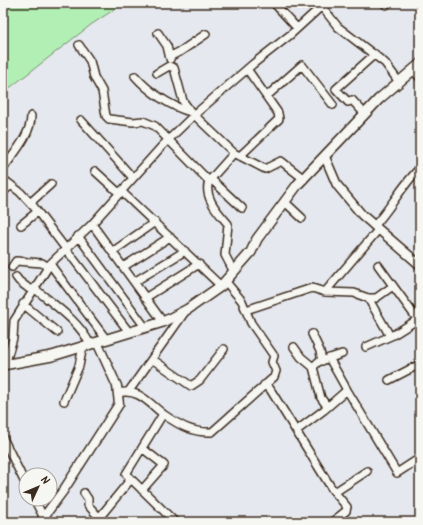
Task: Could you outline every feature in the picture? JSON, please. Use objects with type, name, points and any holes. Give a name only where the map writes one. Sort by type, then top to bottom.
[{"type":"main road","points":[[4,365],[52,356],[163,322],[188,309],[224,284],[251,252],[257,239],[304,179],[379,99],[416,67]]},
{"type":"street","points":[[274,3],[297,28]]},
{"type":"street","points":[[4,365],[13,338],[14,321],[23,304],[49,265],[92,224],[193,114],[297,28],[322,4],[338,27],[385,63],[399,82]]},
{"type":"street","points":[[157,73],[169,66],[171,56],[158,33]]},
{"type":"street","points":[[171,56],[206,34]]},
{"type":"street","points":[[79,45],[90,60],[94,78],[102,91],[106,116],[109,119],[133,122],[143,121],[155,126],[210,180],[242,208]]},
{"type":"street","points":[[364,114],[352,100],[348,102],[336,89],[375,54]]},
{"type":"street","points":[[267,96],[302,65],[333,105]]},
{"type":"street","points":[[169,66],[174,68],[183,101],[193,114],[237,154],[265,169],[282,161],[304,179]]},
{"type":"street","points":[[416,67],[420,78]]},
{"type":"street","points":[[234,272],[225,255],[228,224],[212,204],[208,185],[210,180],[237,154],[279,119],[278,113],[247,69]]},
{"type":"street","points":[[135,76],[146,88],[181,110],[193,114]]},
{"type":"street","points":[[3,169],[21,144],[31,124],[31,116]]},
{"type":"street","points":[[81,120],[133,178]]},
{"type":"street","points":[[325,156],[337,185],[362,215],[420,265]]},
{"type":"street","points":[[325,292],[376,228],[395,198],[420,168]]},
{"type":"street","points":[[95,171],[155,222],[199,264],[242,301],[251,323],[274,356],[272,362],[276,371],[274,377],[212,432],[201,432],[182,426],[163,414],[138,394],[129,390]]},
{"type":"street","points":[[3,179],[30,203],[129,332]]},
{"type":"street","points":[[30,203],[51,184]]},
{"type":"street","points":[[3,192],[11,185]]},
{"type":"street","points":[[285,202],[302,218]]},
{"type":"street","points":[[21,225],[37,212]]},
{"type":"street","points":[[112,252],[155,222]]},
{"type":"street","points":[[92,224],[163,322]]},
{"type":"street","points":[[78,236],[145,327]]},
{"type":"street","points":[[123,267],[170,237]]},
{"type":"street","points":[[134,282],[185,251]]},
{"type":"street","points":[[12,267],[16,261],[49,265],[106,339]]},
{"type":"street","points":[[145,298],[199,264]]},
{"type":"street","points":[[366,347],[419,322],[378,265]]},
{"type":"street","points":[[16,277],[19,281],[33,289],[67,315],[84,333],[117,386],[118,393],[119,404],[116,410],[63,491],[42,519]]},
{"type":"street","points":[[246,310],[312,288],[325,292],[354,293],[368,298],[376,298],[393,286]]},
{"type":"street","points":[[368,298],[390,336]]},
{"type":"street","points":[[23,304],[58,332]]},
{"type":"street","points":[[118,393],[129,390],[188,309]]},
{"type":"street","points":[[312,334],[320,351],[347,390],[397,473],[420,458]]},
{"type":"street","points":[[64,401],[90,344]]},
{"type":"street","points":[[294,347],[313,367],[320,398],[327,406]]},
{"type":"street","points":[[152,359],[191,386],[200,380],[224,349]]},
{"type":"street","points":[[313,367],[326,359],[342,354]]},
{"type":"street","points":[[389,380],[420,364]]},
{"type":"street","points":[[264,385],[270,389],[346,507],[346,511],[332,522]]},
{"type":"street","points":[[296,431],[347,390]]},
{"type":"street","points":[[163,414],[126,474],[175,522]]},
{"type":"street","points":[[3,438],[18,469]]},
{"type":"street","points":[[142,448],[164,465],[142,490]]},
{"type":"street","points":[[336,492],[368,471]]},
{"type":"street","points":[[84,493],[88,499],[88,505],[101,520],[131,479]]},
{"type":"street","points":[[37,507],[42,519]]},
{"type":"green space","points":[[3,3],[124,3],[92,24],[3,93]]}]
